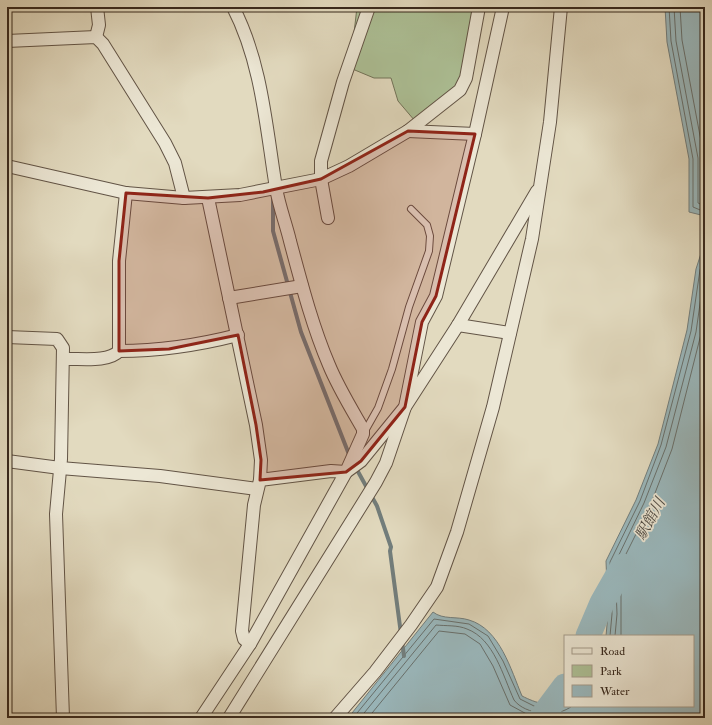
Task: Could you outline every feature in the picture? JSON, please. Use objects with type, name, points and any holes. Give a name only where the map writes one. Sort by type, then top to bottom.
[{"type":"street","points":[[96,37],[99,25],[98,7]]},
{"type":"street","points":[[201,718],[250,644],[346,472],[363,434],[363,429],[326,359],[302,286],[276,190],[272,150],[254,64],[247,39],[233,7]]},
{"type":"street","points":[[328,218],[320,168],[355,43],[369,7]]},
{"type":"street","points":[[7,166],[126,193],[184,198],[240,196],[276,190],[321,179],[349,166],[408,131],[453,96],[463,86],[466,78],[479,7]]},
{"type":"street","points":[[228,718],[376,482],[386,463],[405,407],[422,322],[436,296],[476,134],[503,7]]},
{"type":"street","points":[[335,718],[375,672],[412,625],[437,587],[457,532],[480,457],[532,239],[550,122],[561,7]]},
{"type":"street","points":[[7,41],[96,37],[103,44],[165,143],[175,163],[184,198]]},
{"type":"street","points":[[408,131],[476,134]]},
{"type":"street","points":[[7,461],[60,468],[259,485],[331,471],[346,472],[361,461],[405,407],[458,325],[540,185]]},
{"type":"street","points":[[119,351],[119,260],[126,193]]},
{"type":"street","points":[[208,198],[238,335],[256,425],[261,460],[242,631],[244,639],[250,644]]},
{"type":"street","points":[[229,298],[302,286]]},
{"type":"street","points":[[458,325],[510,333]]},
{"type":"street","points":[[64,359],[104,358],[116,354],[119,351],[169,348],[211,342],[238,335]]},
{"type":"street","points":[[7,337],[57,339],[63,348],[64,359],[60,468],[56,534],[63,718]]},
{"type":"lane","points":[[363,434],[378,408],[392,369],[409,307],[429,251],[430,236],[427,225],[411,209]]},
{"type":"highlighted area","points":[[408,131],[475,134],[436,296],[422,322],[405,407],[361,461],[346,472],[260,480],[261,460],[256,425],[238,335],[169,349],[119,351],[119,261],[126,193],[208,198],[263,192],[321,179]]},
{"type":"green space","points":[[357,7],[476,7],[460,83],[415,121],[398,101],[391,78],[374,78],[350,68]]},
{"type":"water","points":[[665,7],[705,7],[705,216],[689,212],[689,159],[667,42]]},
{"type":"water","points":[[705,241],[705,718],[348,718],[433,612],[441,616],[469,620],[480,625],[489,632],[509,663],[522,696],[533,701],[543,704],[554,704],[564,700],[564,707],[694,707],[694,635],[606,635],[608,614],[606,561],[636,500],[658,444],[687,330],[696,269]]},
{"type":"waterway","points":[[273,196],[273,231],[301,332],[350,457]]},
{"type":"waterway","points":[[356,468],[377,506],[391,547],[390,551],[401,634]]},
{"type":"waterway","name":"駅館川","points":[[588,635],[602,603],[623,566]]},
{"type":"waterway","points":[[402,641],[404,656]]},
{"type":"waterway","name":"駅館川","points":[[541,718],[564,687]]}]
